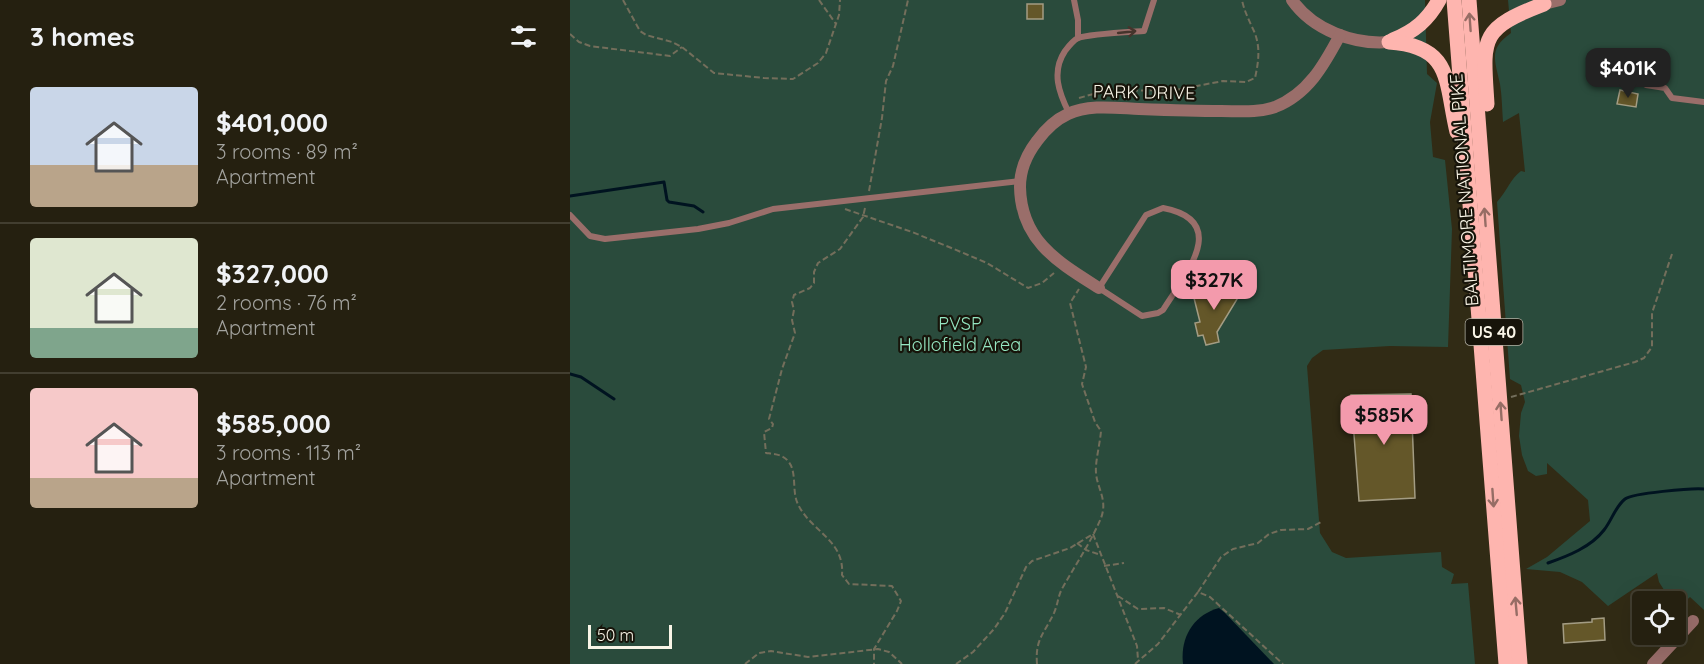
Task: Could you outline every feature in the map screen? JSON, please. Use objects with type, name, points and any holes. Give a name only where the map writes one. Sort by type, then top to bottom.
[{"type":"main road","points":[[1389,42],[1418,28],[1430,17],[1439,0]]},
{"type":"main road","name":"BALTIMORE NATIONAL PIKE","points":[[1454,0],[1506,664]]},
{"type":"main road","name":"BALTIMORE NATIONAL PIKE","points":[[1469,0],[1520,664]]},
{"type":"main road","points":[[1517,0],[1544,4]]},
{"type":"main road","points":[[1481,160],[1487,113],[1484,58],[1486,43],[1499,25],[1544,4]]},
{"type":"main road","points":[[1389,42],[1408,43],[1422,48],[1438,60],[1447,82],[1450,105],[1468,178]]},
{"type":"street","points":[[1292,0],[1306,16],[1340,35],[1366,42],[1389,42]]},
{"type":"street","points":[[1544,4],[1560,0]]},
{"type":"street","name":"PARK DRIVE","points":[[1099,288],[1064,266],[1041,246],[1027,223],[1020,195],[1020,181],[1025,162],[1034,145],[1050,126],[1067,110],[1094,108],[1245,112],[1272,108],[1294,97],[1311,81],[1326,62],[1340,35]]},
{"type":"street","points":[[1653,664],[1693,621]]},
{"type":"lane","points":[[1074,0],[1078,20],[1078,38]]},
{"type":"lane","points":[[1067,110],[1060,97],[1056,78],[1059,61],[1066,49],[1078,38],[1144,31],[1154,0]]},
{"type":"lane","points":[[1646,85],[1665,88],[1672,98],[1704,102]]},
{"type":"lane","points":[[570,215],[590,236],[605,239],[698,229],[729,223],[773,209],[1020,181]]},
{"type":"lane","name":"PARK DRIVE","points":[[1163,208],[1173,210],[1185,216],[1198,231],[1200,242],[1197,254],[1163,310],[1158,314],[1142,316],[1099,288],[1146,215],[1163,208]]},
{"type":"path","points":[[623,0],[640,31],[682,47],[714,73],[793,79],[818,63],[826,53],[836,24],[840,0]]},
{"type":"path","points":[[819,0],[836,24]]},
{"type":"path","points":[[874,664],[874,649],[902,600],[892,586],[849,584],[842,575],[840,552],[813,526],[796,501],[790,463],[783,456],[766,453],[764,432],[772,428],[773,424],[769,419],[782,369],[795,333],[792,320],[794,295],[810,288],[814,283],[814,272],[818,263],[840,249],[863,217],[878,147],[886,81],[893,66],[908,0]]},
{"type":"path","points":[[1067,110],[1082,96],[1104,90],[1176,90],[1223,81],[1246,82],[1255,78],[1260,58],[1259,50],[1242,0]]},
{"type":"path","points":[[570,34],[579,42],[590,46],[670,56],[682,47]]},
{"type":"path","points":[[825,203],[912,232],[959,251],[987,263],[1028,288],[1041,283],[1064,266]]},
{"type":"path","points":[[1500,400],[1635,362],[1644,357],[1652,347],[1652,313],[1672,254]]},
{"type":"path","points":[[1037,664],[1036,648],[1055,611],[1061,589],[1086,550],[1102,516],[1102,490],[1096,473],[1101,431],[1095,422],[1082,384],[1086,367],[1070,303],[1084,279]]},
{"type":"path","points":[[1136,663],[1158,644],[1198,592],[1221,557],[1233,549],[1258,543],[1269,534],[1281,530],[1308,529],[1321,522]]},
{"type":"path","points":[[956,664],[973,652],[994,630],[1005,613],[1026,567],[1032,561],[1093,534]]},
{"type":"path","points":[[1093,534],[1137,646],[1136,663]]},
{"type":"path","points":[[1077,543],[1086,550],[1101,555]]},
{"type":"path","points":[[1104,566],[1124,563]]},
{"type":"path","points":[[1198,592],[1210,597],[1283,664]]},
{"type":"path","points":[[1118,596],[1138,609],[1164,608],[1181,615]]},
{"type":"path","points":[[745,664],[759,653],[771,651],[808,657],[874,649],[889,652],[902,664]]},
{"type":"green space","name":"PVSP Hollofield Area","points":[[570,0],[1425,0],[1427,74],[1437,83],[1430,122],[1433,157],[1445,160],[1452,229],[1448,347],[1390,346],[1323,350],[1312,358],[1307,366],[1320,533],[1332,552],[1346,558],[1441,552],[1442,567],[1454,574],[1451,584],[1468,583],[1475,664],[570,664]]},
{"type":"green space","points":[[1508,0],[1704,0],[1704,610],[1690,597],[1686,601],[1686,591],[1665,591],[1657,573],[1608,606],[1582,582],[1560,572],[1526,569],[1547,557],[1590,521],[1588,500],[1547,463],[1547,474],[1536,476],[1528,471],[1522,455],[1519,436],[1521,413],[1525,402],[1521,385],[1510,379],[1497,202],[1518,174],[1521,171],[1525,172],[1519,113],[1503,122],[1501,89],[1495,62],[1499,44],[1511,33]]},
{"type":"water","points":[[1219,608],[1274,664],[1183,664],[1184,645],[1190,629],[1202,616]]},
{"type":"building","points":[[1027,4],[1043,4],[1043,19],[1027,19]]},
{"type":"building","points":[[1642,61],[1651,63],[1648,80],[1635,77]]},
{"type":"building","points":[[1620,90],[1638,94],[1636,107],[1617,104]]},
{"type":"building","points":[[1235,284],[1239,296],[1217,332],[1219,342],[1206,345],[1203,335],[1198,336],[1195,323],[1200,322],[1193,294]]},
{"type":"building","points":[[1411,394],[1415,498],[1359,501],[1351,395]]},
{"type":"building","points":[[1604,618],[1605,640],[1564,643],[1563,624],[1592,622],[1592,619]]},
{"type":"waterway","points":[[570,196],[664,182],[669,202],[694,206],[703,212]]},
{"type":"waterway","points":[[570,374],[581,377],[614,399]]},
{"type":"waterway","points":[[1548,563],[1571,554],[1593,541],[1604,530],[1625,499],[1650,493],[1704,489]]}]
